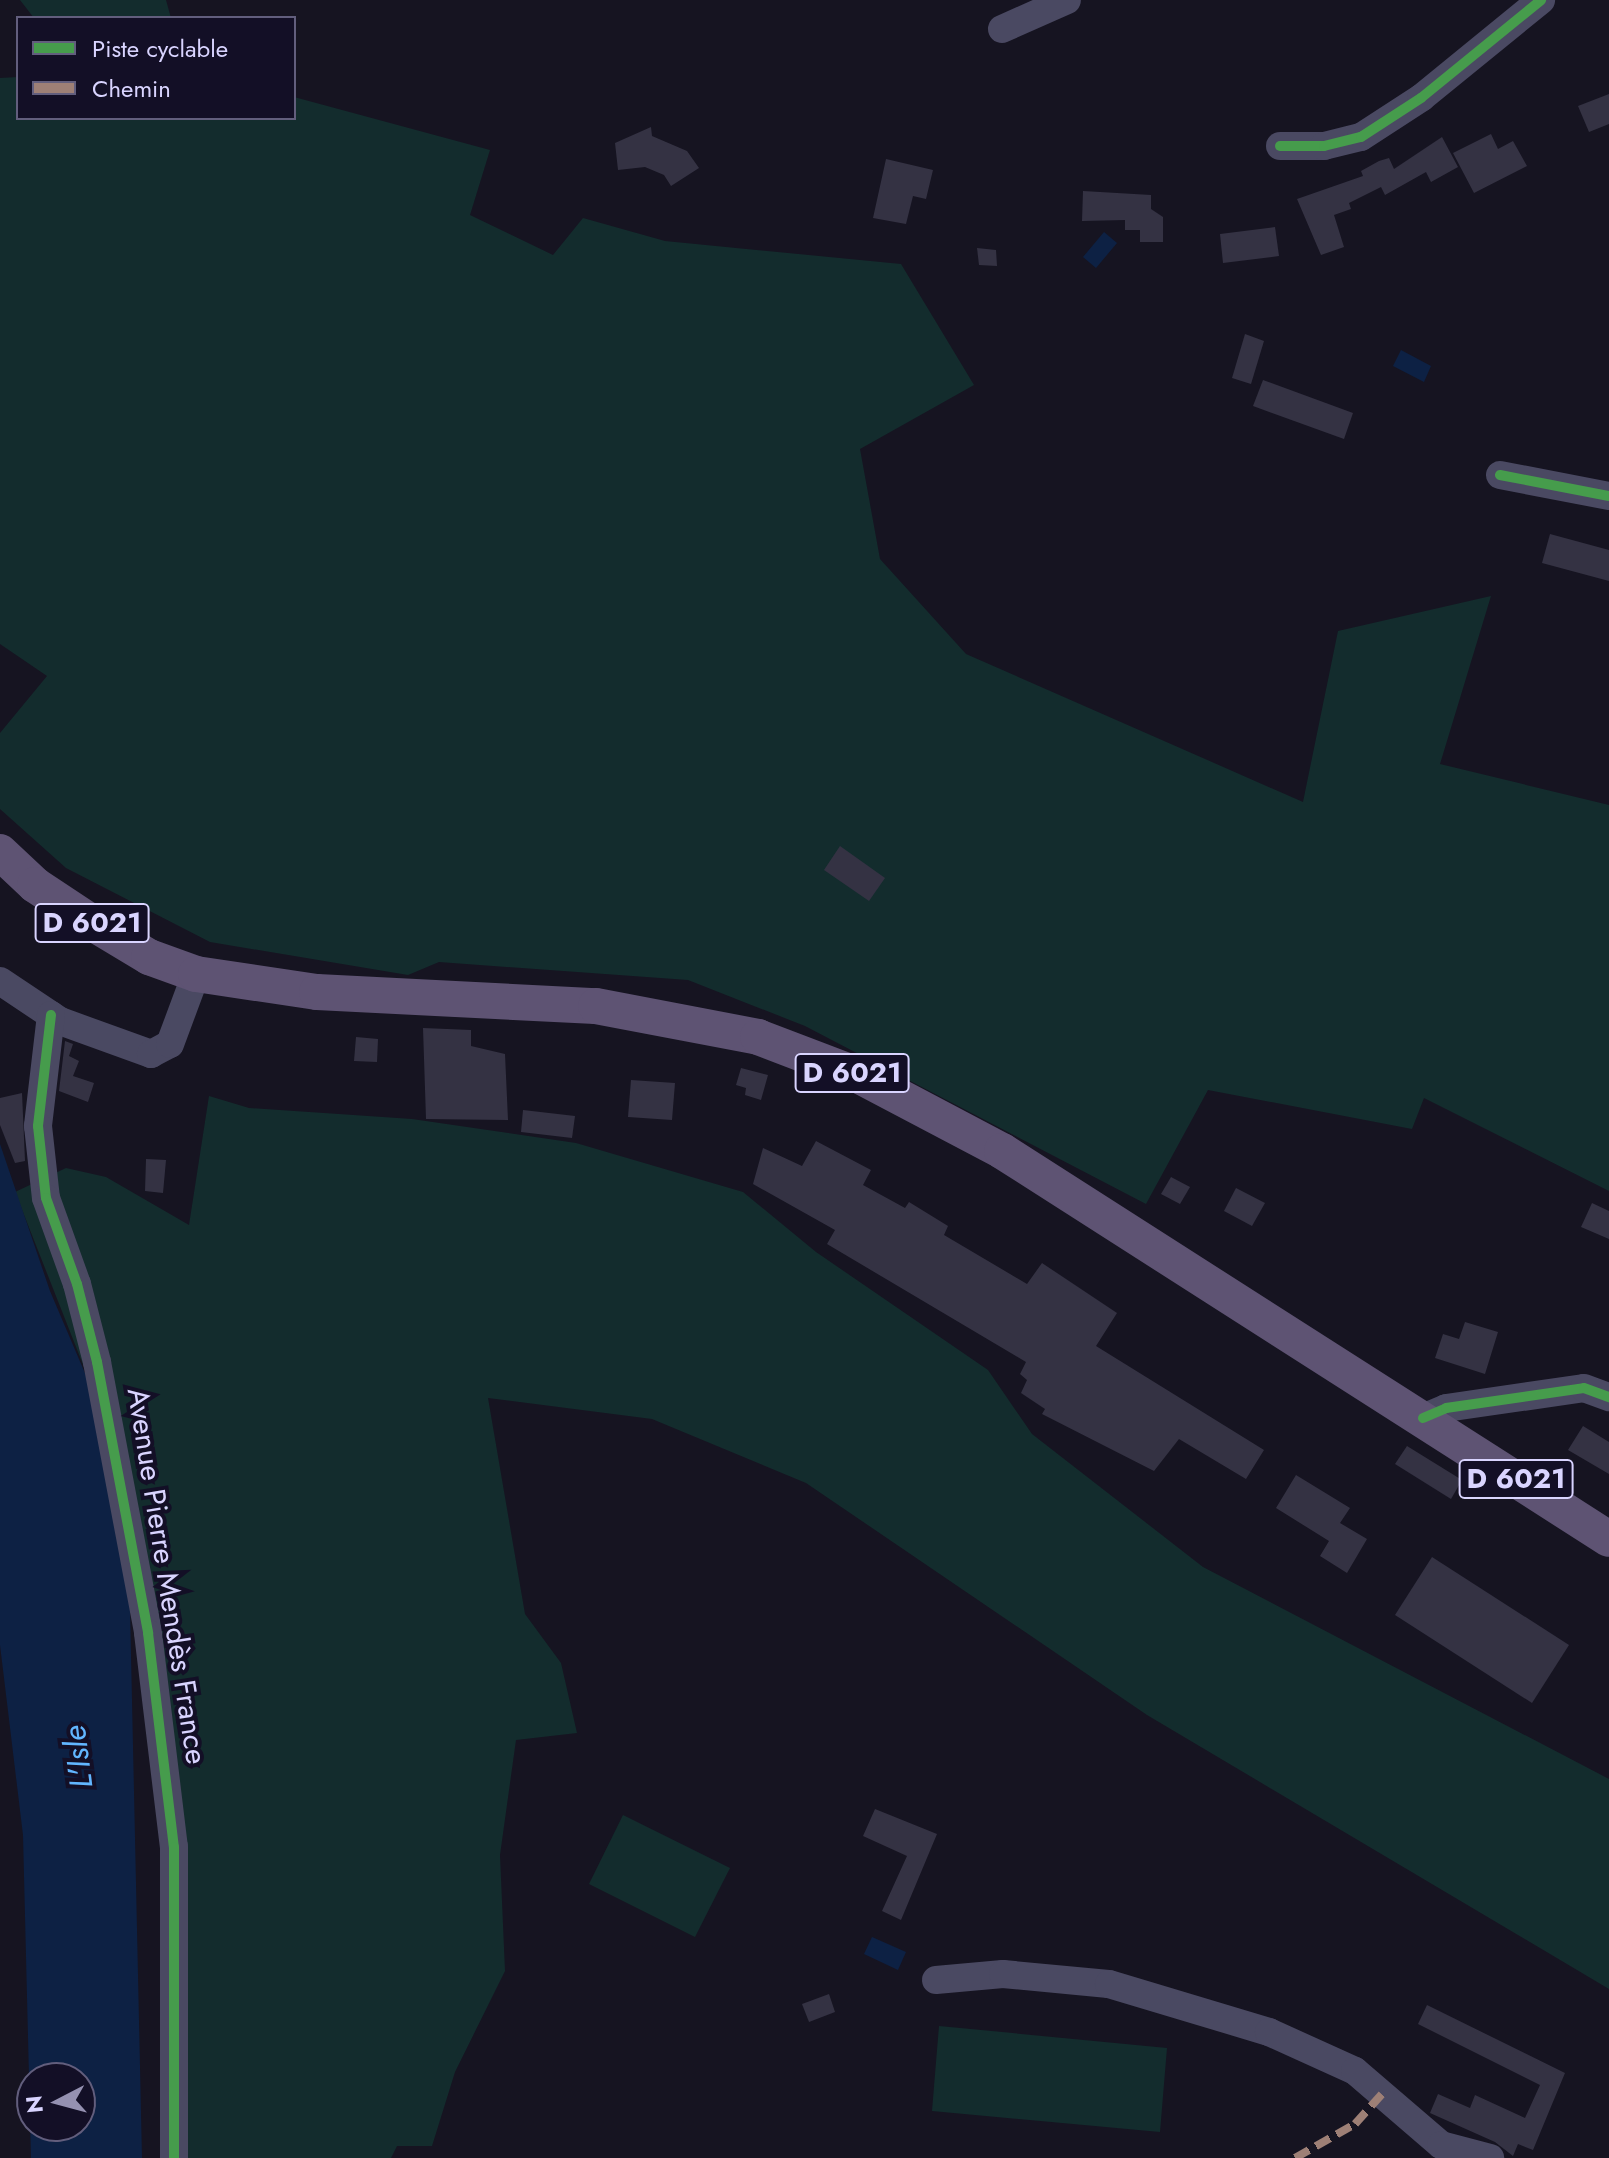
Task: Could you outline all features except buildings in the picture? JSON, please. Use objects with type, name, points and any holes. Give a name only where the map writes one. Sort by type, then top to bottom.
[{"type":"main road","name":"D 6021","points":[[0,852],[35,885],[91,922],[149,957],[196,974],[317,992],[596,1006],[758,1037],[926,1107],[1423,1418],[1609,1539]]},
{"type":"street","points":[[1002,29],[1067,0]]},
{"type":"street","points":[[1280,146],[1324,146],[1361,137],[1421,98],[1541,0]]},
{"type":"street","points":[[1500,475],[1609,496]]},
{"type":"street","points":[[0,981],[51,1015],[118,1044],[161,1052],[170,1044],[196,974]]},
{"type":"street","name":"Avenue Pierre Mendès France","points":[[51,1015],[38,1126],[46,1198],[77,1284],[97,1362],[148,1633],[174,1847],[174,2158]]},
{"type":"street","points":[[1423,1418],[1446,1408],[1584,1388],[1609,1397]]},
{"type":"street","points":[[936,1980],[1003,1974],[1109,1984],[1269,2032],[1355,2071],[1441,2145],[1490,2158]]},
{"type":"green space","points":[[20,0],[166,0],[170,16],[32,16]]},
{"type":"green space","points":[[16,77],[16,120],[296,120],[296,98],[490,150],[470,215],[553,255],[583,218],[665,241],[901,264],[974,385],[860,449],[880,559],[966,654],[1303,802],[1338,631],[1491,596],[1440,764],[1609,805],[1609,1191],[1424,1098],[1412,1129],[1208,1090],[1146,1204],[805,1026],[688,980],[439,962],[408,975],[210,942],[66,868],[0,809],[0,733],[47,676],[0,644],[0,78]]},
{"type":"green space","points":[[209,1096],[249,1108],[412,1119],[576,1143],[743,1192],[816,1252],[988,1370],[1032,1434],[1203,1567],[1609,1779],[1609,1989],[1147,1715],[806,1483],[652,1419],[488,1398],[525,1614],[561,1663],[577,1733],[516,1740],[500,1855],[505,1971],[455,2072],[432,2146],[397,2146],[391,2158],[172,2158],[162,1835],[152,1730],[91,1385],[15,1192],[66,1168],[106,1177],[189,1225]]},
{"type":"green space","points":[[623,1815],[730,1868],[695,1937],[589,1884]]},
{"type":"green space","points":[[939,2026],[1167,2048],[1160,2132],[932,2111]]},
{"type":"water","points":[[1104,232],[1117,243],[1096,268],[1083,257]]},
{"type":"water","points":[[1401,350],[1431,366],[1424,382],[1393,366]]},
{"type":"water","name":"L'Isle","points":[[0,1144],[50,1291],[93,1392],[130,1609],[142,2158],[31,2158],[31,2142],[96,2142],[96,2062],[29,2062],[23,1835],[0,1645]]},
{"type":"water","points":[[872,1937],[906,1952],[898,1970],[864,1954]]},
{"type":"marked path","points":[[1295,2158],[1355,2124],[1382,2094]]},
{"type":"cycle path","points":[[1280,146],[1324,146],[1361,137],[1421,98],[1541,0]]},
{"type":"cycle path","points":[[1500,475],[1609,496]]},
{"type":"cycle path","points":[[51,1015],[38,1126],[46,1198],[77,1284],[97,1362],[148,1633],[174,1847],[174,2158]]},
{"type":"cycle path","points":[[1423,1418],[1446,1408],[1584,1388],[1609,1397]]}]
